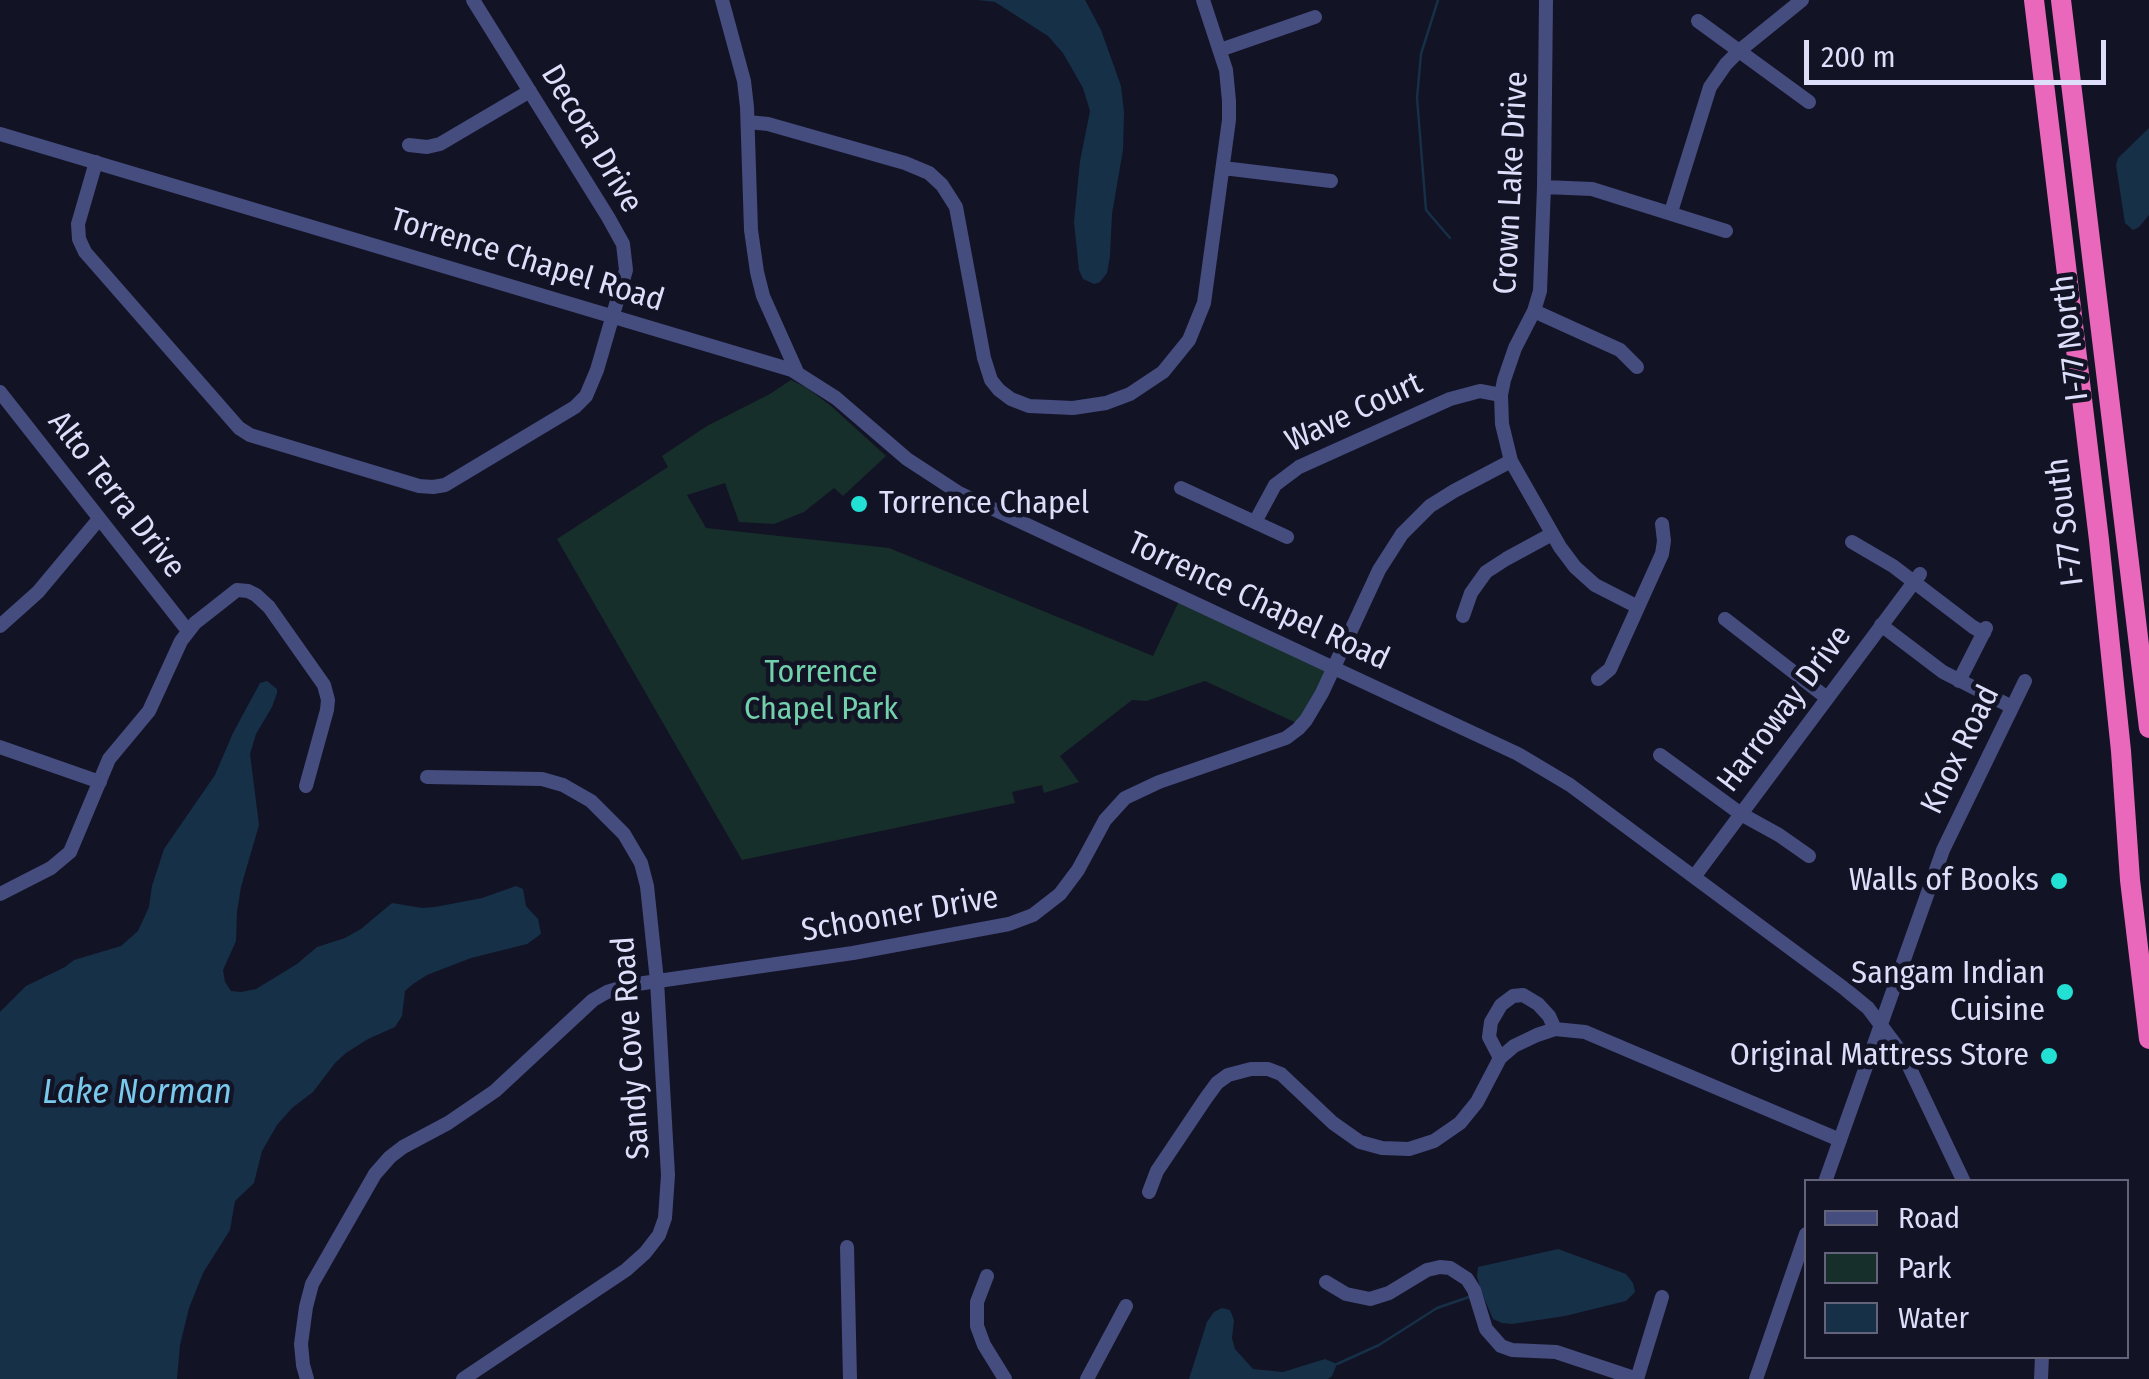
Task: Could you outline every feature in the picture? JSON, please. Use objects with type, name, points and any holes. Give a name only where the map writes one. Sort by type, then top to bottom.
[{"type":"highway","name":"I-77 South","points":[[2034,0],[2099,540],[2130,880],[2149,1038]]},
{"type":"highway","name":"I-77 North","points":[[2061,0],[2149,728]]},
{"type":"highway","points":[[2121,751],[2149,934]]},
{"type":"street","name":"Decora Drive","points":[[96,162],[78,224],[85,252],[233,422],[250,434],[419,486],[439,486],[454,480],[582,402],[590,390],[626,270],[623,244],[473,0]]},
{"type":"street","points":[[722,0],[744,80],[751,230],[757,272],[768,308],[797,372]]},
{"type":"street","points":[[748,122],[905,162],[935,178],[958,215],[988,372],[999,390],[1011,399],[1040,407],[1072,408],[1116,400],[1155,378],[1178,356],[1204,303],[1229,120],[1220,50],[1202,0]]},
{"type":"street","name":"Crown Lake Drive","points":[[1546,0],[1540,292],[1510,360],[1501,395],[1502,424],[1511,461],[1560,547],[1584,576],[1638,607]]},
{"type":"street","points":[[1671,212],[1706,94],[1718,74],[1739,51],[1802,0]]},
{"type":"street","points":[[1220,50],[1315,17]]},
{"type":"street","points":[[1698,21],[1810,102]]},
{"type":"street","points":[[408,145],[440,144],[530,91]]},
{"type":"street","name":"Torrence Chapel Road","points":[[0,134],[797,372],[836,398],[907,460],[958,493],[1541,766],[1868,1008],[1904,1056],[1963,1179]]},
{"type":"street","points":[[1223,168],[1331,182]]},
{"type":"street","points":[[1544,187],[1592,190],[1726,230]]},
{"type":"street","points":[[1534,311],[1620,350],[1638,368]]},
{"type":"street","name":"Wave Court","points":[[1255,522],[1275,486],[1299,467],[1450,399],[1480,391],[1501,395]]},
{"type":"street","name":"Alto Terra Drive","points":[[0,392],[188,631]]},
{"type":"street","name":"Schooner Drive","points":[[307,1379],[301,1344],[312,1284],[375,1174],[403,1148],[495,1091],[593,1000],[617,988],[854,953],[990,928],[1025,918],[1047,906],[1078,870],[1105,820],[1126,798],[1159,782],[1286,738],[1306,720],[1379,570],[1402,534],[1430,506],[1511,461]]},
{"type":"street","points":[[1182,488],[1287,537]]},
{"type":"street","points":[[0,626],[38,592],[99,519]]},
{"type":"street","points":[[1598,678],[1610,669],[1662,554],[1662,524]]},
{"type":"street","points":[[1463,616],[1486,572],[1552,534]]},
{"type":"street","points":[[1852,542],[1917,578],[1985,629],[1959,680]]},
{"type":"street","name":"Harroway Drive","points":[[1694,877],[1917,578]]},
{"type":"street","points":[[0,894],[63,860],[76,841],[114,751],[149,711],[177,648],[188,631],[237,590],[256,595],[284,626],[324,685],[328,700],[324,724],[306,786]]},
{"type":"street","points":[[1725,619],[1827,698]]},
{"type":"street","points":[[1881,626],[1928,662],[2012,708]]},
{"type":"street","name":"Knox Road","points":[[1826,1179],[1942,850],[2025,680]]},
{"type":"street","points":[[0,747],[100,782]]},
{"type":"street","points":[[1660,755],[1762,828],[1780,834],[1810,856]]},
{"type":"street","name":"Sandy Cove Road","points":[[427,776],[542,779],[563,785],[591,801],[624,834],[641,863],[657,981],[668,1176],[665,1218],[658,1235],[626,1270],[463,1379]]},
{"type":"street","points":[[1500,1058],[1489,1037],[1492,1022],[1501,1004],[1513,996],[1524,995],[1538,1004],[1556,1029]]},
{"type":"street","points":[[1149,1192],[1158,1171],[1206,1098],[1228,1075],[1251,1069],[1281,1074],[1333,1124],[1360,1142],[1409,1149],[1434,1140],[1460,1123],[1500,1058],[1514,1046],[1556,1029],[1585,1032],[1840,1140]]},
{"type":"street","points":[[1756,1379],[1804,1240]]},
{"type":"street","points":[[847,1247],[850,1379]]},
{"type":"street","points":[[1326,1282],[1346,1294],[1370,1299],[1433,1268],[1450,1268],[1467,1279],[1486,1330],[1502,1346],[1556,1352],[1638,1379],[1662,1298]]},
{"type":"street","points":[[987,1276],[976,1302],[977,1326],[1005,1379]]},
{"type":"street","points":[[1087,1379],[1126,1306]]},
{"type":"green space","name":"Torrence Chapel Park","points":[[791,380],[831,406],[886,456],[843,496],[834,488],[804,512],[774,524],[739,522],[725,483],[687,495],[706,528],[889,548],[1153,656],[1181,597],[1334,667],[1301,725],[1205,681],[1146,701],[1132,700],[1060,756],[1079,782],[1044,793],[1042,785],[1012,792],[1015,803],[742,860],[557,539],[668,467],[662,456],[707,426]]},
{"type":"water","points":[[978,0],[1085,0],[1101,30],[1121,86],[1124,112],[1110,256],[1107,273],[1100,282],[1094,284],[1083,279],[1079,270],[1074,222],[1090,111],[1083,88],[1048,36],[995,2]]},
{"type":"water","points":[[2149,128],[2149,215],[2133,230],[2125,223],[2116,165],[2118,158]]},
{"type":"water","name":"Lake Norman","points":[[267,681],[277,693],[250,754],[259,825],[241,887],[236,941],[223,970],[231,991],[256,989],[317,947],[361,929],[392,903],[435,907],[482,898],[516,886],[523,889],[526,906],[538,919],[541,934],[527,944],[471,958],[413,984],[405,991],[402,1016],[395,1027],[346,1053],[313,1092],[277,1125],[262,1151],[254,1183],[235,1201],[230,1230],[203,1273],[189,1308],[177,1379],[0,1379],[0,1012],[26,986],[74,960],[121,946],[138,931],[149,907],[164,849],[215,775],[260,683]]},
{"type":"water","points":[[1558,1249],[1626,1274],[1635,1292],[1626,1301],[1565,1316],[1512,1324],[1493,1319],[1481,1291],[1478,1267]]},
{"type":"water","points":[[1222,1308],[1230,1310],[1234,1320],[1235,1349],[1253,1369],[1283,1372],[1325,1359],[1337,1364],[1332,1376],[1189,1379],[1207,1322]]},
{"type":"waterway","points":[[1438,0],[1421,54],[1417,98],[1426,210],[1450,238]]},
{"type":"waterway","points":[[1337,1364],[1379,1345],[1437,1308],[1472,1296]]},
{"type":"place","name":"Torrence Chapel","points":[[859,504]]},
{"type":"place","name":"Walls of Books","points":[[2059,881]]},
{"type":"place","name":"Sangam Indian Cuisine","points":[[2065,992]]},
{"type":"place","name":"Original Mattress Store","points":[[2049,1056]]}]
